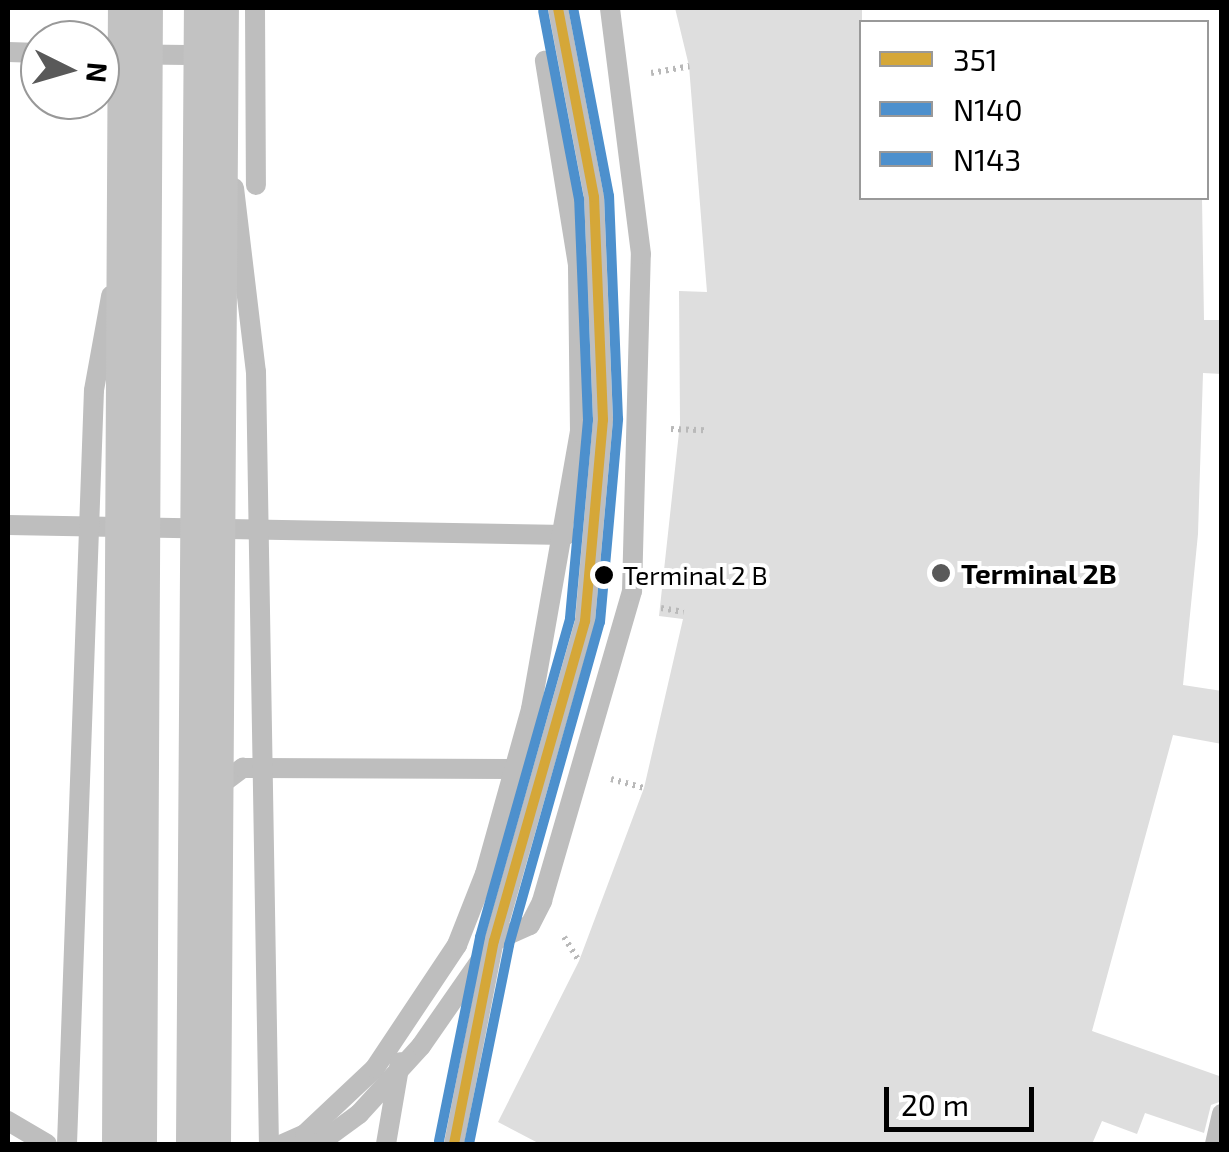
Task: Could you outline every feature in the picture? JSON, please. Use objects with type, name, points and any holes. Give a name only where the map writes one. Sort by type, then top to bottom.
[{"type":"main road","points":[[129,1144],[135,8]]},
{"type":"main road","points":[[204,23],[204,1144]]},
{"type":"lane","points":[[188,8],[204,23],[256,372],[270,1144]]},
{"type":"lane","points":[[255,8],[256,185]]},
{"type":"lane","points":[[454,1140],[494,941],[585,622],[603,420],[594,197],[558,8]]},
{"type":"lane","points":[[318,1144],[359,1114],[421,1046],[494,941],[530,925],[542,901],[632,591],[641,254],[610,8]]},
{"type":"lane","points":[[120,48],[204,23]]},
{"type":"lane","points":[[182,1144],[184,527],[204,23]]},
{"type":"lane","points":[[283,1144],[305,1134],[376,1068],[407,1026],[456,945],[516,768],[566,536],[580,432],[578,265],[545,61]]},
{"type":"lane","points":[[67,1144],[94,390],[135,156]]},
{"type":"lane","points":[[8,524],[566,536]]},
{"type":"lane","points":[[182,852],[212,793],[242,768],[516,768]]},
{"type":"lane","points":[[386,1144],[407,1026]]},
{"type":"lane","points":[[1214,1144],[1222,1114]]},
{"type":"lane","points":[[8,1121],[46,1144]]},
{"type":"building","name":"Terminal 2B","points":[[675,8],[862,8],[859,200],[1202,200],[1204,320],[1222,320],[1222,374],[1203,373],[1198,534],[1183,685],[1222,691],[1222,744],[1173,735],[1092,1031],[1222,1077],[1222,1101],[1211,1105],[1204,1133],[1145,1113],[1137,1134],[1102,1121],[1092,1144],[540,1144],[498,1122],[579,961],[644,788],[683,619],[659,616],[680,423],[679,291],[707,292],[689,66]]},
{"type":"transit line","name":"351","points":[[454,1144],[494,941],[585,621],[603,420],[594,197],[558,8]]},
{"type":"transit line","name":"N140","points":[[469,1144],[509,945],[600,622],[618,419],[609,196],[573,8]]},
{"type":"transit line","name":"N143","points":[[439,1141],[480,937],[570,618],[588,420],[579,199],[543,11]]},
{"type":"place","name":"Terminal 2B","points":[[941,573]]},
{"type":"place","name":"Terminal 2 B","points":[[604,575]]}]
